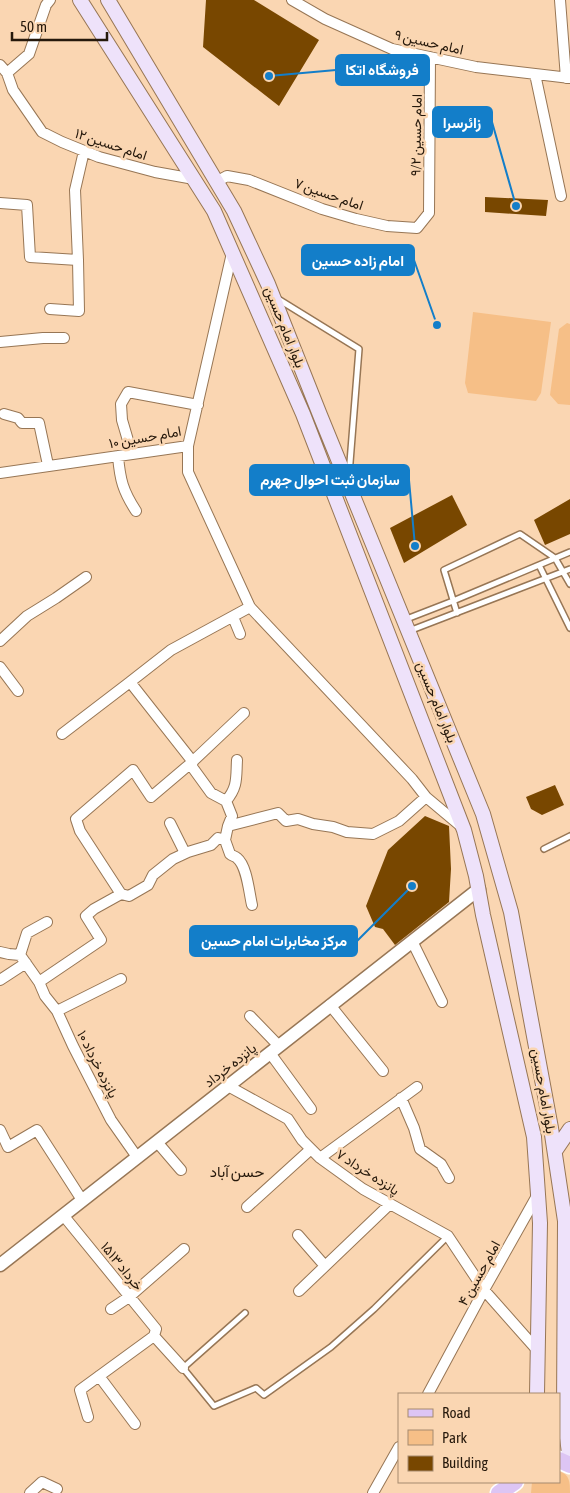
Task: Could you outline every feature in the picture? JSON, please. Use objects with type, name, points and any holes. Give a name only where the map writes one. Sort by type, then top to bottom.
[{"type":"main road","name":"بلوار امام حسین","points":[[80,0],[214,211],[233,252],[313,441],[464,830],[479,889],[482,915],[534,1137],[540,1223],[537,1393]]},
{"type":"main road","name":"بلوار امام حسین","points":[[108,0],[234,211],[273,296],[483,814],[511,912],[555,1151],[565,1221],[567,1294],[564,1414],[570,1463]]},
{"type":"main road","points":[[313,441],[328,434]]},
{"type":"main road","points":[[555,1151],[570,1129]]},
{"type":"main road","points":[[499,1493],[514,1483]]},
{"type":"street","points":[[4,69],[29,54],[46,5],[50,0]]},
{"type":"street","name":"امام حسین ۹","points":[[292,0],[325,19],[392,49],[476,67],[568,78]]},
{"type":"street","points":[[560,0],[568,78]]},
{"type":"street","name":"امام حسین ۹/۲","points":[[429,213],[430,57]]},
{"type":"street","name":"امام حسین ۱۲","points":[[4,69],[13,90],[42,132],[99,157],[155,172],[194,179]]},
{"type":"street","points":[[535,74],[561,196]]},
{"type":"street","points":[[50,310],[79,311],[75,190],[84,151]]},
{"type":"street","name":"امام حسین ۷","points":[[216,182],[227,176],[248,180],[322,209],[386,226],[417,228],[429,213]]},
{"type":"street","points":[[0,204],[27,206],[30,257],[78,260]]},
{"type":"street","name":"امام حسین ۱۰","points":[[0,473],[188,446],[233,252]]},
{"type":"street","points":[[0,342],[64,338]]},
{"type":"street","points":[[132,454],[122,420],[121,404],[128,392],[198,405]]},
{"type":"street","points":[[4,414],[18,418],[22,423],[40,423],[48,465]]},
{"type":"street","points":[[188,446],[188,472],[250,607],[412,779],[426,797],[464,830]]},
{"type":"street","points":[[118,456],[119,474],[126,494],[136,511]]},
{"type":"street","points":[[0,641],[27,616],[86,577]]},
{"type":"street","points":[[62,734],[171,650],[250,607]]},
{"type":"street","points":[[233,616],[240,634]]},
{"type":"street","points":[[0,667],[18,691]]},
{"type":"street","points":[[130,682],[191,763],[211,793],[226,801],[232,816],[225,840],[230,854],[237,858],[243,867],[252,905]]},
{"type":"street","points":[[225,840],[218,838],[211,845],[173,859],[153,876],[148,885],[129,896],[121,894],[80,831],[76,819],[132,770],[151,798],[244,713]]},
{"type":"street","points":[[226,801],[236,784],[237,760]]},
{"type":"street","points":[[228,826],[278,813],[286,821],[298,819],[347,832],[373,834],[399,820],[426,797]]},
{"type":"street","points":[[170,823],[185,853]]},
{"type":"street","name":"پانزده خرداد","points":[[0,1265],[479,889]]},
{"type":"street","points":[[39,982],[101,940],[86,916],[94,909],[121,894]]},
{"type":"street","points":[[0,980],[23,959],[26,933],[47,922]]},
{"type":"street","points":[[412,941],[442,1002]]},
{"type":"street","points":[[0,952],[23,959]]},
{"type":"street","name":"پانزده خرداد ۱۰","points":[[23,959],[39,982],[45,996],[57,1011],[112,1120],[137,1157]]},
{"type":"street","points":[[57,1011],[121,979]]},
{"type":"street","points":[[330,1005],[383,1071]]},
{"type":"street","points":[[250,1016],[274,1049],[310,1109]]},
{"type":"street","name":"پانزده خرداد ۷","points":[[228,1086],[288,1119],[302,1140],[320,1158],[363,1189],[448,1236],[484,1290],[538,1351]]},
{"type":"street","points":[[320,1158],[417,1087]]},
{"type":"street","points":[[402,1098],[420,1149],[441,1164],[449,1178]]},
{"type":"street","points":[[0,1130],[8,1147],[37,1130],[82,1200]]},
{"type":"street","points":[[157,1142],[181,1170]]},
{"type":"street","points":[[247,1207],[311,1148]]},
{"type":"street","name":"امام حسین ۴","points":[[429,1393],[538,1194]]},
{"type":"street","points":[[299,1291],[390,1204]]},
{"type":"street","name":"۱۵خرداد ۱۳","points":[[63,1215],[156,1329],[154,1336]]},
{"type":"street","points":[[298,1235],[325,1266]]},
{"type":"street","points":[[111,1309],[130,1296],[184,1249]]},
{"type":"street","points":[[88,1417],[80,1390],[154,1336],[183,1368]]},
{"type":"street","points":[[100,1376],[135,1424]]},
{"type":"street","points":[[373,1493],[398,1449]]},
{"type":"street","points":[[30,1493],[42,1482],[57,1488]]},
{"type":"lane","points":[[273,296],[359,349],[349,485]]},
{"type":"lane","points":[[457,613],[444,570],[520,534],[555,558],[570,584]]},
{"type":"lane","points":[[406,625],[454,601],[570,552]]},
{"type":"lane","points":[[539,565],[570,628]]},
{"type":"lane","points":[[406,625],[457,613],[546,580],[570,569]]},
{"type":"lane","points":[[544,849],[570,836]]},
{"type":"lane","points":[[245,1313],[183,1368],[214,1406],[256,1388],[264,1395],[331,1347],[374,1309],[448,1236]]},
{"type":"green space","points":[[473,312],[551,322],[541,393],[536,401],[468,393],[465,383]]},
{"type":"green space","points":[[567,323],[570,324],[570,405],[558,404],[550,395],[559,329]]},
{"type":"green space","points":[[560,1472],[569,1479],[570,1493],[531,1493],[532,1483],[560,1483]]},
{"type":"building","points":[[206,0],[254,0],[319,40],[279,106],[203,47]]},
{"type":"building","points":[[485,197],[548,200],[546,216],[485,212]]},
{"type":"building","points":[[452,495],[467,525],[404,563],[390,528]]},
{"type":"building","points":[[570,499],[570,534],[545,545],[534,520]]},
{"type":"building","points":[[555,785],[564,805],[542,815],[531,809],[526,797]]},
{"type":"building","points":[[425,816],[449,826],[451,869],[449,902],[395,945],[383,929],[375,927],[366,906],[388,850]]},
{"type":"place","name":"فروشگاه اتکا","points":[[269,76]]},
{"type":"place","name":"زائرسرا","points":[[516,206]]},
{"type":"place","name":"امام زاده حسین","points":[[437,325]]},
{"type":"place","name":"سازمان ثبت احوال جهرم","points":[[415,546]]},
{"type":"place","name":"مرکز مخابرات امام حسین","points":[[412,886]]},
{"type":"district","name":"حسن آباد","points":[[237,1171]]}]
